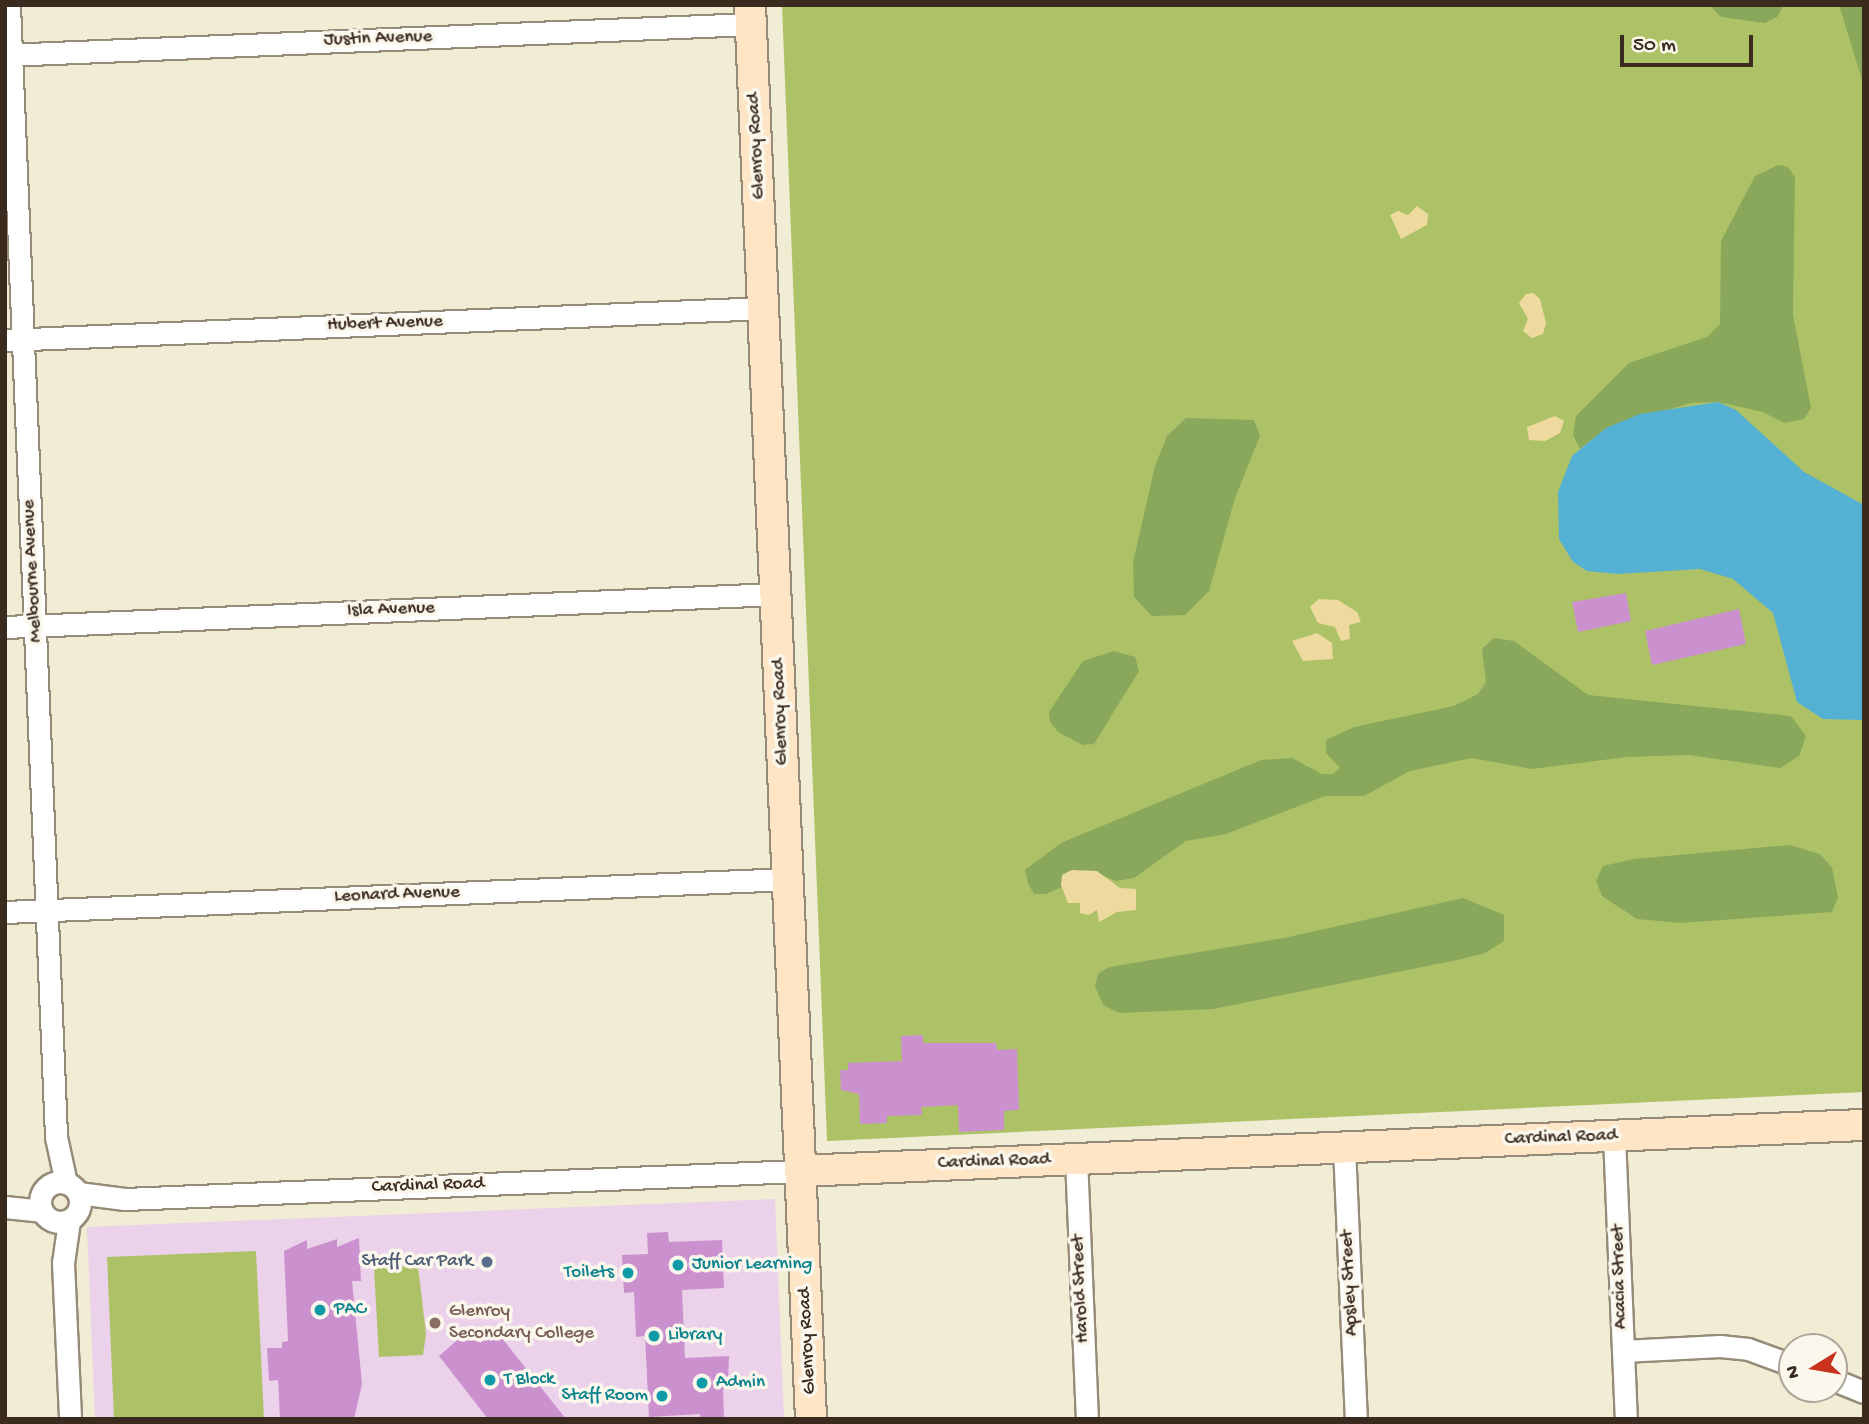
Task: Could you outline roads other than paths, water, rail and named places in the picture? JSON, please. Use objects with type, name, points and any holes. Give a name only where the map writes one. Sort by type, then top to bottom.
[{"type":"street","name":"Melbourne Avenue","points":[[9,5],[14,340],[35,625],[70,1419]]},
{"type":"street","name":"Justin Avenue","points":[[8,55],[750,14]]},
{"type":"street","name":"Glenroy Road","points":[[750,14],[811,1419]]},
{"type":"street","name":"Hubert Avenue","points":[[14,340],[764,308]]},
{"type":"street","name":"Isla Avenue","points":[[5,626],[777,594]]},
{"type":"street","name":"Leonard Avenue","points":[[5,912],[788,879]]},
{"type":"street","name":"Cardinal Road","points":[[5,1204],[1864,1125]]},
{"type":"street","name":"Acacia Street","points":[[1614,1136],[1626,1419]]},
{"type":"street","name":"Apsley Street","points":[[1344,1147],[1356,1419]]},
{"type":"street","name":"Harold Street","points":[[1076,1158],[1087,1419]]},
{"type":"street","points":[[1623,1351],[1720,1346],[1748,1349],[1778,1360]]},
{"type":"water","points":[[1718,402],[1736,410],[1804,472],[1864,505],[1864,720],[1823,719],[1797,702],[1773,613],[1733,579],[1700,569],[1617,574],[1587,571],[1573,562],[1559,539],[1558,492],[1572,456],[1606,428],[1640,414]]},
{"type":"place","name":"Staff Car Park","points":[[487,1262]]},
{"type":"place","name":"Junior Learning","points":[[678,1265]]},
{"type":"place","name":"Toilets","points":[[628,1273]]},
{"type":"place","name":"PAC","points":[[320,1310]]},
{"type":"place","name":"Glenroy Secondary College","points":[[435,1323]]},
{"type":"place","name":"Library","points":[[654,1336]]},
{"type":"place","name":"T Block","points":[[490,1380]]},
{"type":"place","name":"Admin","points":[[702,1383]]},
{"type":"place","name":"Staff Room","points":[[662,1396]]}]
